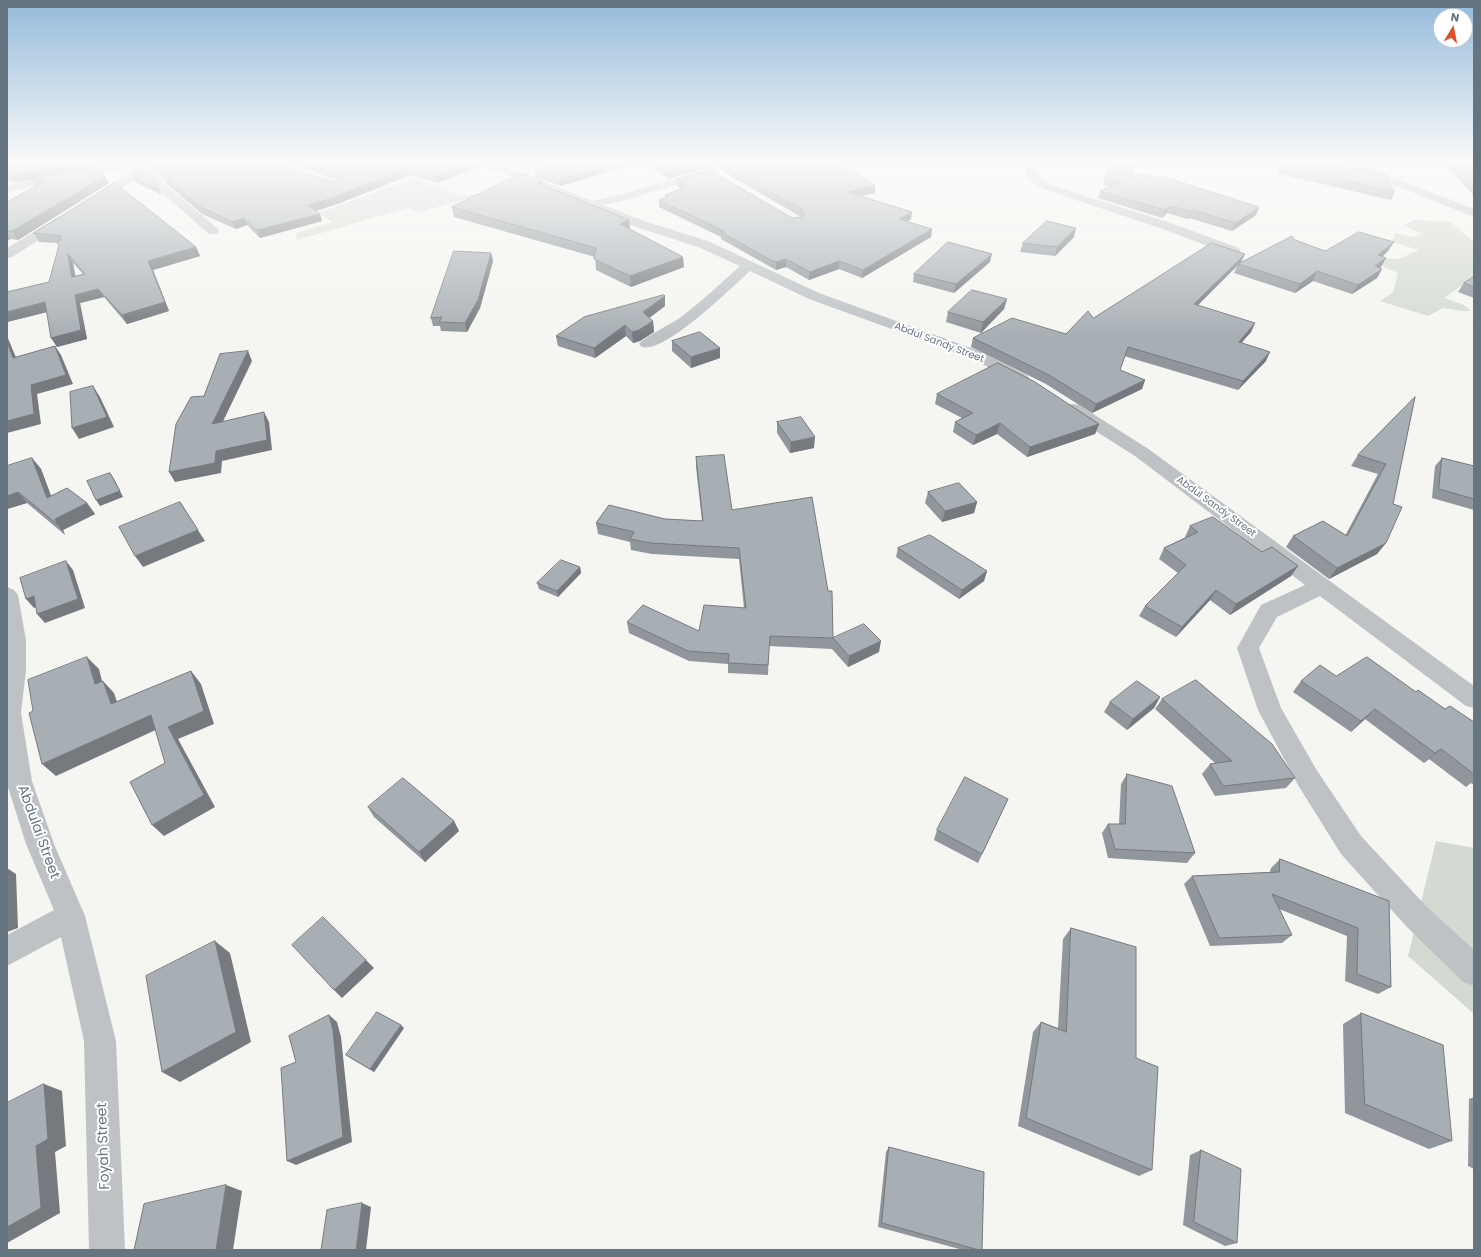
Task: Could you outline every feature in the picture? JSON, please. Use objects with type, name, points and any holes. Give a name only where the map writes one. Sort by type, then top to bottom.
[{"type":"street","points":[[7,254],[62,220]]},
{"type":"street","points":[[200,220],[213,230]]},
{"type":"street","name":"Abdul Sandy Street","points":[[630,220],[703,244],[842,307],[974,354],[1032,385]]},
{"type":"street","points":[[1148,220],[1234,252]]},
{"type":"street","points":[[647,344],[660,338],[682,324],[749,265]]},
{"type":"street","name":"Abdul Sandy Street","points":[[1059,400],[1141,452],[1474,699]]},
{"type":"street","points":[[1321,586],[1269,611],[1248,648],[1270,710],[1307,777],[1351,845],[1416,916],[1474,971]]},
{"type":"street","name":"Abdulai Street","points":[[7,595],[15,640],[15,670],[8,713],[19,781],[40,844],[71,916],[100,1041]]},
{"type":"street","points":[[7,951],[71,916]]},
{"type":"street","name":"Foyah Street","points":[[100,1041],[107,1250]]},
{"type":"shaded area","points":[[329,220],[367,220],[297,240],[296,233],[333,222]]},
{"type":"shaded area","points":[[1414,220],[1450,222],[1474,242],[1474,277],[1444,298],[1464,305],[1471,311],[1443,308],[1428,316],[1380,301],[1393,292],[1398,273],[1362,257],[1398,259],[1419,250],[1392,242],[1395,233],[1413,237],[1421,234],[1404,225]]},
{"type":"shaded area","points":[[1436,841],[1474,848],[1474,1014],[1408,956]]},
{"type":"building","points":[[7,220],[31,220],[12,231],[7,231]]},
{"type":"building","points":[[56,220],[161,220],[196,247],[148,261],[165,302],[122,315],[98,289],[75,295],[81,330],[51,338],[45,302],[7,312],[7,292],[49,282],[59,245],[57,242],[60,240],[61,236],[34,233]],"holes":[[[68,254],[85,274],[72,277]]]},
{"type":"building","points":[[227,220],[239,220],[232,222]]},
{"type":"building","points":[[246,220],[298,220],[257,230]]},
{"type":"building","points":[[496,220],[628,220],[620,224],[683,257],[630,276],[594,259],[596,248]]},
{"type":"building","points":[[700,220],[901,220],[932,229],[863,270],[839,261],[810,272],[786,259],[776,262],[772,261],[721,232],[724,231]]},
{"type":"building","points":[[1225,220],[1241,220],[1236,223]]},
{"type":"building","points":[[1047,221],[1076,228],[1057,247],[1023,243]]},
{"type":"building","points":[[1359,232],[1394,242],[1378,255],[1386,258],[1375,266],[1382,269],[1358,285],[1317,271],[1300,284],[1238,264],[1292,236],[1295,240],[1325,251]]},
{"type":"building","points":[[948,242],[992,254],[956,284],[914,274]]},
{"type":"building","points":[[1212,243],[1245,254],[1194,304],[1255,323],[1239,342],[1270,352],[1243,381],[1128,347],[1120,370],[1145,380],[1096,404],[1049,375],[973,338],[1012,318],[1066,334],[1088,311],[1093,318]]},
{"type":"building","points":[[454,251],[491,253],[478,300],[465,323],[439,322],[442,317],[431,318]]},
{"type":"building","points":[[1474,277],[1474,287],[1464,283]]},
{"type":"building","points":[[972,290],[1007,299],[983,322],[948,312]]},
{"type":"building","points":[[664,295],[665,296],[643,312],[653,321],[639,330],[632,332],[625,325],[594,348],[556,336],[584,317]]},
{"type":"building","points":[[700,332],[720,348],[691,357],[672,341]]},
{"type":"building","points":[[7,342],[13,358],[55,346],[66,375],[31,385],[34,414],[7,421]]},
{"type":"building","points":[[248,351],[212,424],[264,412],[267,440],[216,451],[215,463],[169,472],[176,424],[191,397],[204,396],[220,354]]},
{"type":"building","points":[[998,363],[1035,382],[1099,424],[1030,447],[1000,423],[976,435],[955,422],[973,413],[937,394]]},
{"type":"building","points":[[93,386],[107,417],[72,428],[70,392]]},
{"type":"building","points":[[1415,397],[1393,504],[1402,507],[1386,543],[1337,568],[1293,536],[1323,521],[1347,536],[1386,464],[1358,455]]},
{"type":"building","points":[[801,417],[815,437],[791,442],[777,422]]},
{"type":"building","points":[[724,455],[732,510],[812,497],[828,591],[832,591],[833,638],[770,636],[768,665],[728,663],[729,654],[688,651],[627,622],[643,605],[699,631],[704,605],[746,608],[739,548],[651,543],[630,539],[634,532],[596,523],[609,505],[665,519],[703,521],[696,457]]},
{"type":"building","points":[[32,458],[47,498],[67,488],[87,503],[55,519],[57,524],[18,492],[7,496],[7,466]]},
{"type":"building","points":[[1442,458],[1474,466],[1474,499],[1439,489]]},
{"type":"building","points":[[110,473],[120,491],[96,500],[87,481]]},
{"type":"building","points":[[959,483],[977,502],[945,511],[928,492]]},
{"type":"building","points":[[180,502],[198,530],[135,556],[119,527]]},
{"type":"building","points":[[1213,517],[1262,552],[1272,547],[1298,566],[1236,604],[1216,590],[1182,627],[1145,606],[1186,565],[1164,548],[1198,532],[1190,526]]},
{"type":"building","points":[[930,535],[987,571],[962,590],[898,548]]},
{"type":"building","points":[[561,560],[580,567],[557,591],[537,583]]},
{"type":"building","points":[[66,561],[78,599],[37,614],[34,596],[26,599],[20,578]]},
{"type":"building","points":[[864,624],[881,641],[849,656],[833,638]]},
{"type":"building","points":[[87,657],[95,684],[103,681],[111,704],[191,671],[204,711],[168,727],[204,795],[152,825],[130,782],[165,763],[151,715],[42,764],[29,713],[33,711],[28,680]]},
{"type":"building","points":[[1367,657],[1416,692],[1418,690],[1445,709],[1450,706],[1474,722],[1474,774],[1441,749],[1435,753],[1375,709],[1361,721],[1301,681],[1320,665],[1336,676]]},
{"type":"building","points":[[1196,680],[1272,744],[1295,778],[1223,786],[1210,764],[1232,761],[1162,699]]},
{"type":"building","points":[[1137,681],[1160,697],[1133,719],[1110,702]]},
{"type":"building","points":[[1127,774],[1172,786],[1195,853],[1115,849],[1108,824],[1125,824]]},
{"type":"building","points":[[965,777],[1008,799],[982,854],[937,830]]},
{"type":"building","points":[[403,778],[454,821],[419,852],[368,807]]},
{"type":"building","points":[[1280,859],[1389,901],[1391,987],[1357,974],[1358,928],[1272,894],[1292,935],[1219,938],[1192,876],[1279,872]]},
{"type":"building","points":[[323,917],[366,960],[334,990],[292,945]]},
{"type":"building","points":[[1071,928],[1136,947],[1136,1058],[1158,1067],[1152,1170],[1026,1118],[1041,1022],[1066,1032]]},
{"type":"building","points":[[215,941],[236,1032],[162,1072],[146,976]]},
{"type":"building","points":[[377,1012],[401,1025],[370,1069],[346,1055]]},
{"type":"building","points":[[1361,1013],[1443,1045],[1452,1141],[1365,1104]]},
{"type":"building","points":[[329,1015],[333,1030],[343,1137],[287,1161],[281,1068],[296,1062],[289,1036]]},
{"type":"building","points":[[44,1084],[48,1139],[36,1146],[41,1208],[7,1227],[7,1103]]},
{"type":"building","points":[[889,1147],[984,1172],[982,1250],[882,1223]]},
{"type":"building","points":[[1201,1150],[1241,1169],[1237,1243],[1194,1222]]},
{"type":"building","points":[[226,1185],[216,1250],[134,1250],[144,1204]]},
{"type":"building","points":[[362,1203],[356,1250],[321,1250],[327,1210]]}]
